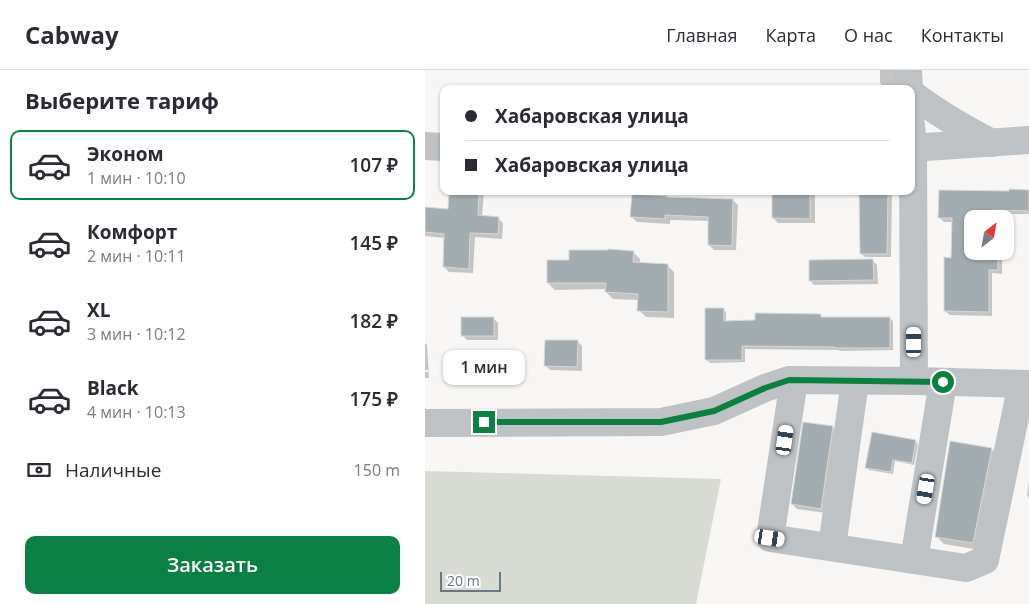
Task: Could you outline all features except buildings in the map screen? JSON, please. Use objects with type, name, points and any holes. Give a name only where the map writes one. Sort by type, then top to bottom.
[{"type":"street","points":[[908,70],[909,85]]},
{"type":"street","points":[[915,96],[964,129],[992,143]]},
{"type":"street","points":[[915,140],[992,143],[1029,140]]},
{"type":"street","points":[[425,146],[440,146]]},
{"type":"street","points":[[913,195],[915,381]]},
{"type":"street","points":[[425,422],[661,422],[714,411],[765,388],[789,380],[794,380],[855,381],[915,381],[1026,384],[1020,436],[985,560],[966,568],[770,538],[794,380]]},
{"type":"street","points":[[832,547],[855,381]]},
{"type":"street","points":[[914,560],[943,382]]},
{"type":"shaded area","points":[[425,471],[721,479],[696,604],[425,604]]},
{"type":"route","points":[[484,422],[661,422],[714,411],[765,388],[789,380],[943,382]]}]
